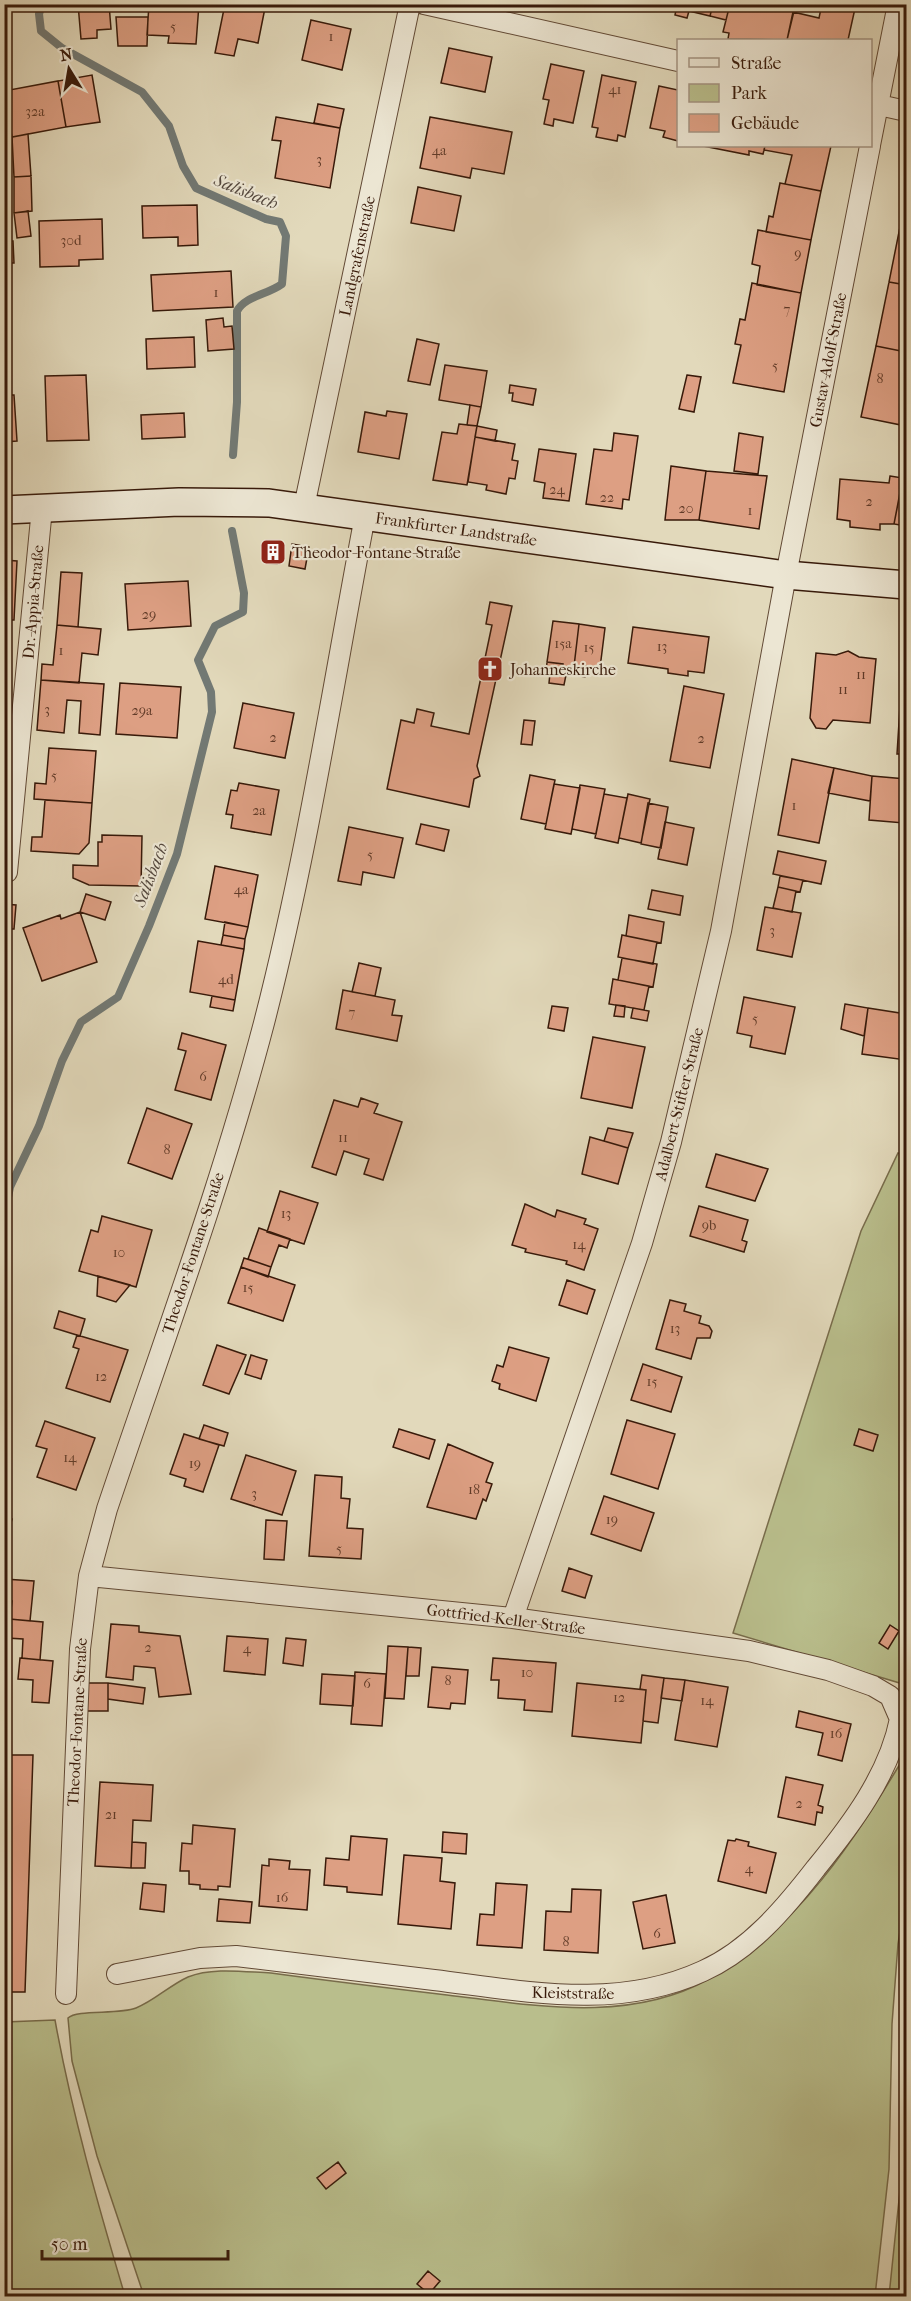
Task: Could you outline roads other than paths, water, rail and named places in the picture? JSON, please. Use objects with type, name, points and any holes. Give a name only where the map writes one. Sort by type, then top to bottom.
[{"type":"main road","name":"Frankfurter Landstraße","points":[[4,510],[179,502],[269,503],[786,575],[906,585]]},
{"type":"street","name":"Landgrafenstraße","points":[[304,507],[410,4]]},
{"type":"street","points":[[424,4],[677,61]]},
{"type":"street","name":"Gustav-Adolf-Straße","points":[[872,124],[874,104],[898,4]]},
{"type":"street","points":[[874,104],[906,111]]},
{"type":"street","name":"Gustav-Adolf-Straße","points":[[786,575],[870,147]]},
{"type":"street","name":"Dr.-Appia-Straße","points":[[4,871],[7,872],[42,508]]},
{"type":"street","name":"Theodor-Fontane-Straße","points":[[66,1994],[76,1699],[89,1576],[107,1509],[240,1110],[264,1021],[290,914],[365,516]]},
{"type":"street","name":"Adalbert-Stifter-Straße","points":[[513,1618],[642,1243],[671,1142],[721,931],[786,575]]},
{"type":"street","name":"Gottfried-Keller-Straße","points":[[89,1576],[513,1618],[749,1651],[828,1670],[873,1686],[890,1696],[900,1719]]},
{"type":"street","name":"Kleiststraße","points":[[117,1974],[200,1958],[236,1956],[555,1995],[619,1994],[678,1981],[704,1971],[736,1953],[796,1894],[853,1819],[869,1793],[889,1758],[900,1719]]},
{"type":"waterway","name":"Salisbach","points":[[42,4],[39,14],[41,31],[62,48],[142,92],[169,126],[183,166],[196,188],[266,219],[280,222],[286,236],[282,284],[245,302],[237,311],[237,402],[233,455]]},
{"type":"waterway","name":"Salisbach","points":[[4,1218],[10,1187],[39,1126],[62,1061],[81,1022],[118,997],[177,854],[212,712],[211,692],[198,660],[215,626],[243,612],[244,593],[232,531]]},
{"type":"place","name":"Theodor-Fontane-Straße","points":[[273,552]]},
{"type":"place","name":"Johanneskirche","points":[[490,669]]}]
